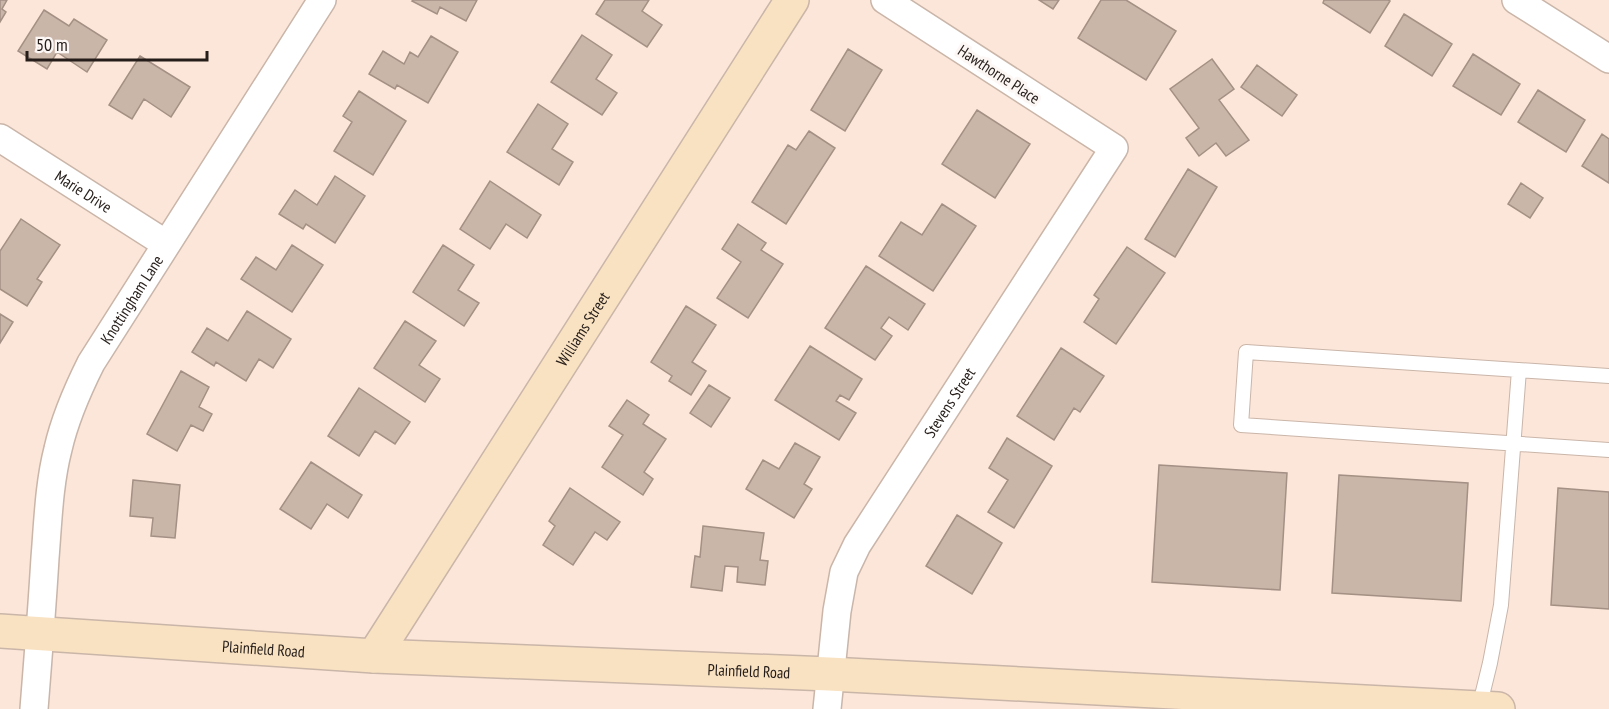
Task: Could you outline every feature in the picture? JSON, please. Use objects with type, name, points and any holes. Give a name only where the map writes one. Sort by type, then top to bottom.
[{"type":"main road","name":"Williams Street","points":[[374,656],[792,0]]},
{"type":"main road","name":"Plainfield Road","points":[[0,631],[374,656],[829,674],[1485,709]]},
{"type":"street","name":"Knottingham Lane","points":[[34,709],[52,479],[57,450],[77,392],[91,363],[322,0]]},
{"type":"street","name":"Hawthorne Place","points":[[885,0],[1114,148]]},
{"type":"street","points":[[1516,0],[1609,59]]},
{"type":"street","name":"Marie Drive","points":[[0,138],[166,244]]},
{"type":"street","name":"Stevens Street","points":[[827,709],[829,674],[844,572],[857,544],[1114,148]]},
{"type":"lane","points":[[1609,376],[1246,352],[1241,425],[1609,450]]},
{"type":"lane","points":[[1485,709],[1490,663],[1501,605],[1520,370]]},
{"type":"building","points":[[0,0],[7,0],[2,9],[6,12],[0,22]]},
{"type":"building","points":[[413,0],[477,0],[466,21],[440,7],[437,14]]},
{"type":"building","points":[[605,0],[649,0],[642,11],[662,25],[647,47],[596,14]]},
{"type":"building","points":[[1039,0],[1059,0],[1053,9]]},
{"type":"building","points":[[1101,0],[1126,0],[1176,31],[1146,80],[1078,38]]},
{"type":"building","points":[[1324,0],[1390,1],[1370,33],[1323,3]]},
{"type":"building","points":[[44,10],[69,26],[74,19],[107,40],[87,72],[57,52],[47,69],[18,51]]},
{"type":"building","points":[[1404,14],[1452,44],[1432,76],[1385,46]]},
{"type":"building","points":[[582,35],[612,55],[596,79],[617,93],[602,115],[551,82]]},
{"type":"building","points":[[431,36],[458,52],[428,103],[397,85],[395,89],[369,74],[383,51],[404,64],[410,52],[418,57]]},
{"type":"building","points":[[848,49],[882,70],[845,131],[811,110]]},
{"type":"building","points":[[1473,54],[1520,84],[1501,115],[1453,86]]},
{"type":"building","points":[[140,56],[190,87],[171,117],[144,99],[132,119],[109,105]]},
{"type":"building","points":[[1212,59],[1234,89],[1219,100],[1249,140],[1226,156],[1216,143],[1199,156],[1186,138],[1199,128],[1170,89]]},
{"type":"building","points":[[1257,65],[1297,95],[1282,116],[1241,87]]},
{"type":"building","points":[[1538,90],[1585,120],[1566,152],[1518,122]]},
{"type":"building","points":[[359,91],[406,121],[373,175],[334,151],[352,122],[343,116]]},
{"type":"building","points":[[538,104],[568,124],[552,149],[573,162],[559,185],[507,152]]},
{"type":"building","points":[[977,110],[1030,144],[995,198],[942,164]]},
{"type":"building","points":[[809,131],[835,148],[786,224],[752,202],[788,145],[796,150]]},
{"type":"building","points":[[1602,134],[1609,139],[1609,183],[1582,166]]},
{"type":"building","points":[[1188,169],[1217,187],[1175,257],[1145,239]]},
{"type":"building","points":[[335,176],[365,196],[335,243],[306,224],[303,229],[279,214],[295,190],[317,205]]},
{"type":"building","points":[[490,181],[541,215],[527,238],[506,224],[490,249],[460,229]]},
{"type":"building","points":[[1521,183],[1543,198],[1530,218],[1508,204]]},
{"type":"building","points":[[942,204],[976,226],[933,291],[879,256],[901,222],[922,235]]},
{"type":"building","points":[[21,219],[60,245],[37,279],[42,282],[27,306],[0,289],[0,251]]},
{"type":"building","points":[[738,224],[766,243],[761,250],[783,264],[748,318],[717,298],[741,262],[722,249]]},
{"type":"building","points":[[292,245],[323,265],[292,312],[241,279],[256,257],[276,270]]},
{"type":"building","points":[[443,245],[474,265],[458,290],[479,303],[464,326],[413,292]]},
{"type":"building","points":[[1127,247],[1165,273],[1116,344],[1084,322],[1099,299],[1094,295]]},
{"type":"building","points":[[866,266],[925,304],[908,330],[889,317],[881,328],[892,336],[875,360],[825,328]]},
{"type":"building","points":[[686,306],[716,325],[692,362],[706,371],[691,395],[669,381],[672,376],[651,362]]},
{"type":"building","points":[[247,311],[291,339],[273,368],[259,359],[246,381],[216,362],[214,366],[192,352],[207,328],[228,341]]},
{"type":"building","points":[[0,314],[13,322],[0,343]]},
{"type":"building","points":[[405,321],[436,341],[419,365],[440,379],[425,402],[374,368]]},
{"type":"building","points":[[810,346],[862,379],[849,400],[840,395],[836,401],[856,413],[839,440],[775,400]]},
{"type":"building","points":[[1061,348],[1104,376],[1080,412],[1074,408],[1054,440],[1017,416]]},
{"type":"building","points":[[181,371],[209,387],[199,407],[212,414],[203,431],[191,425],[177,451],[147,434]]},
{"type":"building","points":[[709,385],[730,398],[711,427],[690,413]]},
{"type":"building","points":[[359,388],[410,422],[395,444],[375,431],[359,456],[328,436]]},
{"type":"building","points":[[627,400],[649,415],[643,424],[666,439],[644,472],[653,479],[643,495],[602,467],[623,435],[609,426]]},
{"type":"building","points":[[1007,438],[1052,466],[1014,528],[988,512],[1008,480],[989,468]]},
{"type":"building","points":[[795,443],[820,457],[804,484],[812,489],[794,518],[746,489],[763,460],[779,469]]},
{"type":"building","points":[[311,462],[362,495],[348,518],[327,504],[311,529],[280,509]]},
{"type":"building","points":[[1159,465],[1287,473],[1280,590],[1152,582]]},
{"type":"building","points":[[1339,475],[1468,483],[1461,601],[1332,593]]},
{"type":"building","points":[[133,480],[180,485],[175,538],[151,536],[153,518],[130,516]]},
{"type":"building","points":[[570,488],[620,522],[607,540],[595,532],[573,565],[543,545],[555,526],[549,521]]},
{"type":"building","points":[[1558,488],[1609,492],[1609,609],[1551,605]]},
{"type":"building","points":[[957,515],[1002,543],[972,594],[926,566]]},
{"type":"building","points":[[703,526],[764,533],[760,560],[768,561],[765,585],[737,582],[738,567],[725,566],[722,591],[691,587],[695,556],[700,557]]}]
